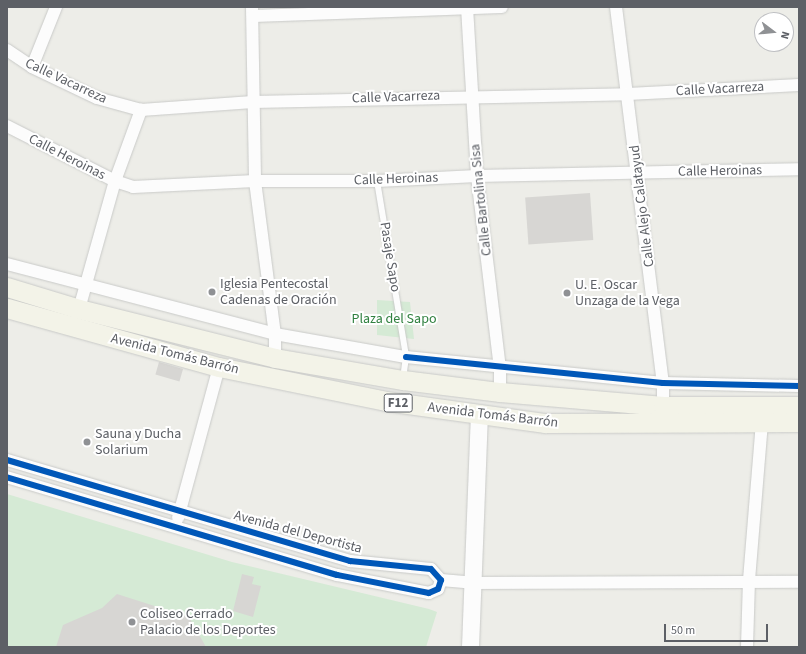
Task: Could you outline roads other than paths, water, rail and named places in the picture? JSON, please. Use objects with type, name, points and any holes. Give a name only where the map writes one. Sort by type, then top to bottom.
[{"type":"main road","name":"Avenida Tomás Barrón","points":[[7,288],[79,309],[275,358],[403,380],[500,392],[663,406],[799,406]]},
{"type":"main road","name":"Avenida Tomás Barrón","points":[[7,308],[219,367],[386,401],[546,423],[799,422]]},
{"type":"main road","points":[[470,647],[479,413]]},
{"type":"street","points":[[32,67],[56,7]]},
{"type":"street","name":"Calle Bartolina Sisa","points":[[467,7],[471,95],[477,176],[500,368],[500,392]]},
{"type":"street","points":[[275,358],[274,334],[255,181],[253,11],[502,7]]},
{"type":"street","name":"Calle Alejo Calatayud","points":[[616,7],[638,172],[663,383],[663,406]]},
{"type":"street","name":"Calle Vacarreza","points":[[7,50],[32,67],[97,98],[141,110],[253,102],[471,95],[628,94],[799,85]]},
{"type":"street","points":[[79,309],[85,283],[115,181],[141,110]]},
{"type":"street","name":"Calle Heroinas","points":[[8,129],[115,181],[133,187],[255,181],[377,181],[477,176],[799,169]]},
{"type":"street","points":[[7,264],[85,283],[274,334],[406,357],[500,368],[663,383],[799,386]]},
{"type":"street","points":[[176,528],[179,512],[219,367]]},
{"type":"street","points":[[747,647],[749,580],[762,421]]},
{"type":"street","name":"Avenida del Deportista","points":[[7,460],[179,512],[350,561],[431,569],[441,580],[438,589],[429,593],[337,575],[7,477]]},
{"type":"street","points":[[441,580],[473,583],[749,580],[799,582]]},
{"type":"lane","name":"Pasaje Sapo","points":[[377,181],[406,357],[403,380]]},
{"type":"place","name":"Iglesia Pentecostal Cadenas de Oración","points":[[212,292]]},
{"type":"place","name":"U. E. Oscar Unzaga de la Vega","points":[[567,293]]},
{"type":"place","name":"Sauna y Ducha Solarium","points":[[87,442]]},
{"type":"place","name":"Coliseo Cerrado Palacio de los Deportes","points":[[132,622]]},
{"type":"park label","name":"Plaza del Sapo","points":[[394,319]]}]
